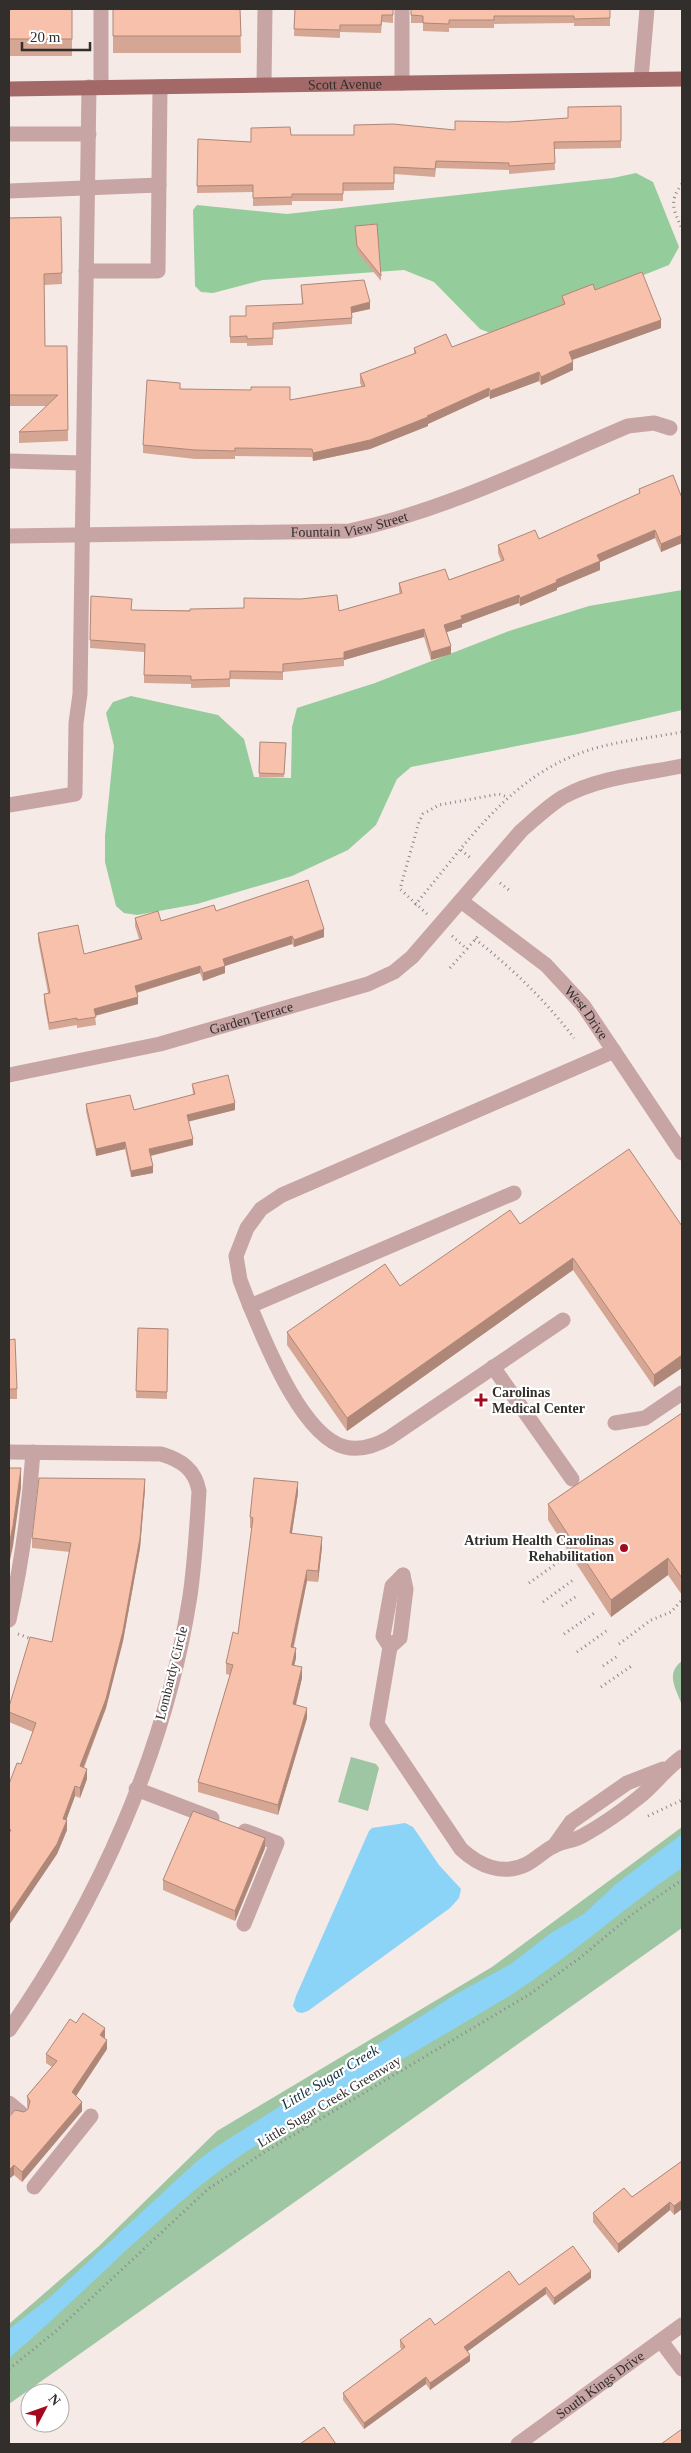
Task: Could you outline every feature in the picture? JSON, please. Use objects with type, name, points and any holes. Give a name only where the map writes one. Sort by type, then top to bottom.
[{"type":"main road","name":"Scott Avenue","points":[[9,88],[682,79]]},
{"type":"street","points":[[9,805],[75,794],[76,723],[80,694],[82,464],[89,134],[101,9]]},
{"type":"street","points":[[264,85],[265,9]]},
{"type":"street","points":[[402,9],[402,83]]},
{"type":"street","points":[[641,79],[647,9]]},
{"type":"street","points":[[86,271],[158,272],[160,87]]},
{"type":"street","points":[[9,134],[89,134]]},
{"type":"street","points":[[9,191],[159,185]]},
{"type":"street","name":"Fountain View Street","points":[[9,536],[349,531],[396,521],[448,502],[628,426],[654,423],[670,428]]},
{"type":"street","points":[[9,461],[82,464]]},
{"type":"street","name":"Garden Terrace","points":[[9,1075],[160,1044],[368,984],[394,972],[412,957],[521,831],[563,797],[600,782],[682,766]]},
{"type":"street","name":"West Drive","points":[[461,901],[546,965],[582,1006],[682,1153]]},
{"type":"street","points":[[563,1320],[383,1442],[362,1449],[344,1447],[329,1440],[315,1426],[275,1366],[240,1280],[236,1256],[246,1228],[261,1209],[282,1195],[614,1051]]},
{"type":"street","points":[[250,1306],[514,1193]]},
{"type":"street","points":[[493,1367],[572,1479]]},
{"type":"street","points":[[616,1423],[645,1418],[682,1393]]},
{"type":"street","name":"Lombardy Circle","points":[[9,1452],[161,1454],[177,1458],[190,1469],[198,1483],[196,1538],[190,1597],[163,1712],[136,1789],[111,1850],[75,1925],[32,1997],[9,2030]]},
{"type":"street","points":[[9,1620],[21,1568],[29,1511],[33,1452]]},
{"type":"street","points":[[390,1647],[377,1724],[461,1849],[470,1858],[486,1867],[516,1868],[526,1864],[554,1846],[583,1836],[638,1798],[667,1768],[682,1757]]},
{"type":"street","points":[[136,1789],[277,1843],[244,1924]]},
{"type":"street","points":[[9,2103],[20,2113]]},
{"type":"street","points":[[34,2187],[61,2146],[91,2116]]},
{"type":"street","name":"South Kings Drive","points":[[518,2444],[682,2325]]},
{"type":"street","points":[[661,2340],[682,2369]]},
{"type":"path","points":[[682,184],[674,196],[673,205],[682,229]]},
{"type":"path","points":[[428,915],[402,893],[400,885],[423,814],[439,805],[499,794],[507,797]]},
{"type":"path","points":[[461,850],[474,860]]},
{"type":"path","points":[[501,885],[509,890]]},
{"type":"path","points":[[450,968],[479,934]]},
{"type":"path","points":[[454,938],[467,949]]},
{"type":"path","points":[[475,939],[528,983],[547,1003],[574,1038]]},
{"type":"path","points":[[529,1583],[560,1561]]},
{"type":"path","points":[[542,1602],[574,1580]]},
{"type":"path","points":[[562,1606],[578,1595]]},
{"type":"path","points":[[620,1644],[651,1620],[670,1612],[682,1600]]},
{"type":"path","points":[[564,1634],[596,1612]]},
{"type":"path","points":[[577,1652],[609,1630]]},
{"type":"path","points":[[9,1631],[36,1640]]},
{"type":"path","points":[[603,1666],[619,1655]]},
{"type":"path","points":[[601,1687],[634,1665]]},
{"type":"path","points":[[640,1818],[656,1813],[682,1800]]},
{"type":"path","name":"Little Sugar Creek Greenway","points":[[9,2369],[56,2331],[208,2189],[262,2153],[530,1994],[581,1957],[634,1913],[682,1880]]},
{"type":"green space","points":[[636,173],[653,182],[679,247],[669,265],[501,331],[490,333],[480,329],[434,282],[404,270],[263,280],[213,293],[201,292],[195,286],[193,210],[197,205],[287,214],[613,178]]},
{"type":"green space","points":[[682,590],[682,710],[578,734],[411,767],[397,779],[376,825],[348,850],[292,876],[197,904],[137,915],[124,913],[116,906],[105,862],[105,836],[114,746],[106,713],[113,702],[131,696],[218,715],[244,739],[254,777],[291,778],[292,727],[297,708],[375,683],[509,631],[589,606]]},
{"type":"green space","points":[[682,1661],[682,1705],[673,1682],[673,1676],[677,1666]]},
{"type":"green space","points":[[351,1757],[376,1764],[379,1768],[368,1811],[338,1802]]},
{"type":"green space","points":[[682,1827],[682,1928],[39,2383],[20,2383],[20,2396],[9,2404],[9,2324],[99,2246],[217,2131],[492,1967]]},
{"type":"water","points":[[405,1823],[413,1827],[439,1865],[461,1889],[459,1898],[450,1908],[308,2011],[297,2012],[293,2006],[296,1996],[369,1831],[372,1828]]},
{"type":"water","name":"Little Sugar Creek","points":[[682,1834],[682,1868],[511,1995],[244,2153],[212,2176],[153,2226],[9,2358],[9,2329],[48,2299],[196,2162],[213,2149],[456,1994],[511,1964],[551,1933],[584,1914],[616,1884]]},
{"type":"building","points":[[9,9],[72,9],[72,39],[9,39]]},
{"type":"building","points":[[113,9],[240,9],[241,36],[113,36]]},
{"type":"building","points":[[295,9],[393,9],[393,15],[382,15],[381,25],[340,25],[340,30],[294,29]]},
{"type":"building","points":[[411,9],[610,9],[610,18],[574,19],[574,16],[494,16],[494,20],[449,20],[449,24],[423,23],[423,16],[411,15]]},
{"type":"building","points":[[621,106],[621,141],[554,142],[555,163],[509,166],[509,163],[436,161],[435,169],[394,167],[394,183],[343,183],[343,194],[292,194],[292,197],[253,198],[253,185],[197,186],[198,139],[251,142],[251,128],[290,127],[291,135],[354,135],[354,125],[393,124],[455,130],[455,121],[508,122],[568,118],[568,107]]},
{"type":"building","points":[[61,217],[62,273],[44,274],[45,346],[67,346],[68,430],[19,432],[58,395],[9,395],[9,218]]},
{"type":"building","points":[[377,224],[381,276],[357,246],[355,226]]},
{"type":"building","points":[[642,272],[661,320],[569,352],[573,362],[541,377],[539,372],[490,391],[489,388],[428,417],[370,440],[313,453],[312,449],[235,448],[235,451],[195,450],[143,445],[147,380],[180,383],[180,389],[251,390],[251,387],[290,387],[290,400],[365,386],[360,374],[416,353],[414,348],[446,334],[452,347],[565,304],[562,296],[593,284],[595,290]]},
{"type":"building","points":[[364,280],[370,302],[351,307],[352,318],[273,323],[273,338],[247,339],[247,336],[230,337],[230,316],[246,316],[246,306],[303,304],[301,285]]},
{"type":"building","points":[[673,475],[682,498],[682,535],[661,544],[655,530],[597,555],[600,561],[556,580],[557,582],[520,598],[519,595],[461,616],[462,619],[444,625],[451,646],[431,652],[424,629],[344,652],[344,658],[283,664],[283,672],[230,671],[230,679],[191,680],[191,676],[144,675],[145,644],[90,640],[91,596],[132,599],[131,610],[190,611],[190,609],[244,608],[244,598],[301,599],[337,595],[339,611],[402,593],[399,583],[445,569],[449,580],[504,560],[498,545],[535,530],[539,539],[640,493],[639,489]]},
{"type":"building","points":[[260,742],[286,743],[284,774],[259,773]]},
{"type":"building","points":[[308,880],[324,929],[294,940],[292,936],[223,959],[225,966],[203,973],[200,966],[135,986],[138,997],[94,1009],[96,1017],[49,1023],[44,994],[50,993],[38,933],[78,925],[84,954],[142,939],[135,918],[158,911],[161,921],[214,905],[216,911]]},
{"type":"building","points":[[228,1075],[235,1103],[187,1115],[193,1139],[149,1149],[153,1166],[131,1171],[125,1142],[96,1149],[86,1104],[130,1095],[134,1110],[195,1094],[192,1084]]},
{"type":"building","points":[[629,1149],[682,1226],[682,1355],[654,1375],[573,1258],[347,1418],[287,1332],[385,1264],[400,1286],[510,1210],[520,1224]]},
{"type":"building","points":[[138,1328],[168,1329],[167,1392],[136,1391]]},
{"type":"building","points":[[15,1339],[17,1389],[9,1389],[9,1340]]},
{"type":"building","name":"Atrium Health Carolinas Rehabilitation","points":[[682,1413],[682,1578],[668,1558],[611,1600],[548,1504]]},
{"type":"building","points":[[9,1468],[21,1468],[9,1545]]},
{"type":"building","points":[[39,1478],[145,1479],[140,1538],[123,1631],[106,1699],[80,1766],[87,1769],[80,1788],[75,1786],[63,1819],[67,1820],[57,1844],[9,1915],[9,1833],[11,1830],[9,1829],[9,1784],[17,1763],[21,1764],[36,1723],[9,1712],[9,1707],[30,1637],[52,1642],[71,1543],[32,1538]]},
{"type":"building","points":[[254,1478],[298,1482],[290,1533],[322,1537],[318,1571],[307,1570],[291,1647],[296,1648],[292,1665],[302,1667],[293,1704],[307,1708],[278,1805],[198,1782],[233,1665],[226,1663],[233,1632],[238,1634],[253,1518],[250,1517]]},
{"type":"building","points":[[193,1811],[265,1838],[235,1911],[163,1880]]},
{"type":"building","points":[[83,2013],[105,2028],[100,2035],[107,2040],[72,2092],[82,2102],[22,2172],[14,2165],[9,2170],[9,2117],[15,2110],[24,2112],[28,2109],[30,2101],[27,2096],[57,2061],[46,2054],[70,2019],[76,2023]]},
{"type":"building","points":[[682,2161],[682,2200],[674,2206],[670,2202],[618,2244],[593,2213],[624,2188],[632,2197]]},
{"type":"building","points":[[573,2246],[591,2271],[554,2298],[546,2287],[464,2347],[470,2355],[430,2383],[426,2377],[364,2423],[343,2393],[405,2347],[400,2340],[430,2318],[435,2325],[509,2271],[519,2285]]},
{"type":"building","points":[[324,2427],[336,2444],[300,2444]]},
{"type":"building","points":[[682,2429],[682,2444],[661,2444]]},
{"type":"place","name":"Carolinas Medical Center","points":[[481,1400]]},
{"type":"place","name":"Atrium Health Carolinas Rehabilitation","points":[[624,1548]]}]
